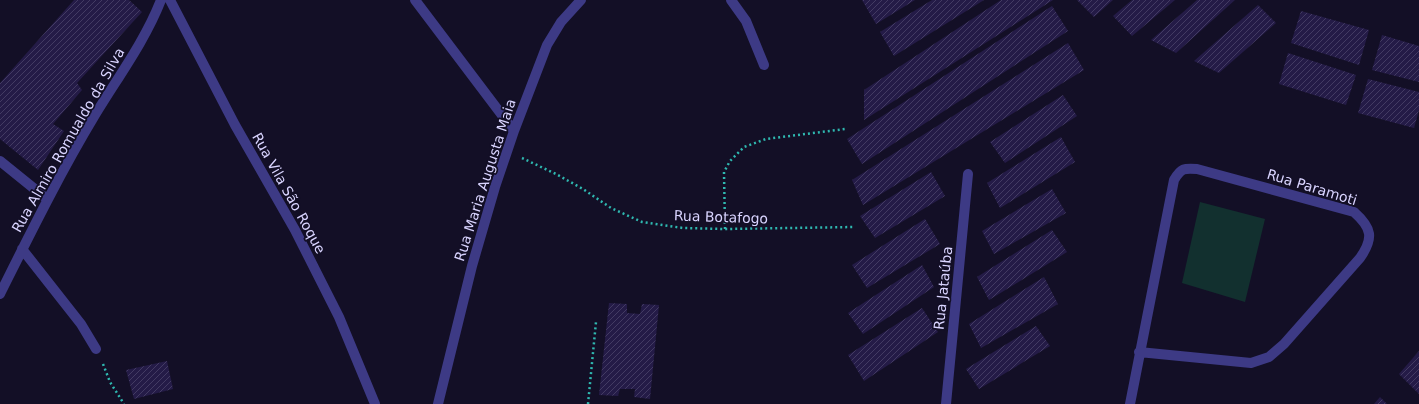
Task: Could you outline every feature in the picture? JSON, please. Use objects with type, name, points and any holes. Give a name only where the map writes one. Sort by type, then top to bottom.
[{"type":"street","name":"Rua Almiro Romualdo da Silva","points":[[0,294],[47,199],[94,116],[150,27],[161,0]]},
{"type":"street","name":"Rua Vila São Roque","points":[[170,0],[235,125],[295,230],[340,317],[375,404]]},
{"type":"street","points":[[415,0],[514,131]]},
{"type":"street","name":"Rua Maria Augusta Maia","points":[[438,404],[472,266],[494,187],[547,45],[561,22],[581,0]]},
{"type":"street","points":[[731,0],[746,22],[764,64]]},
{"type":"street","points":[[0,161],[47,199]]},
{"type":"street","name":"Rua Paramoti","points":[[1130,404],[1139,352],[1174,180],[1178,172],[1185,168],[1198,169],[1354,212],[1364,221],[1370,232],[1368,247],[1284,344],[1269,357],[1251,363],[1139,352]]},
{"type":"street","name":"Rua Jataúba","points":[[946,404],[968,174]]},
{"type":"street","points":[[22,248],[81,324],[96,349]]},
{"type":"path","points":[[725,229],[724,172],[730,161],[744,148],[766,139],[845,129]]},
{"type":"path","name":"Rua Botafogo","points":[[508,151],[576,185],[611,208],[642,222],[683,228],[725,229],[855,227]]},
{"type":"path","points":[[588,404],[596,322]]},
{"type":"path","points":[[96,349],[110,382],[124,404]]},
{"type":"green space","points":[[1200,202],[1265,219],[1245,302],[1182,283]]},
{"type":"building","points":[[74,0],[129,0],[142,12],[77,83],[82,90],[53,124],[64,131],[38,170],[0,139],[0,83]]},
{"type":"building","points":[[862,0],[915,0],[876,24]]},
{"type":"building","points":[[932,0],[984,0],[894,56],[880,32]]},
{"type":"building","points":[[1001,0],[1053,0],[864,120],[864,90]]},
{"type":"building","points":[[1077,0],[1113,0],[1094,17]]},
{"type":"building","points":[[1132,0],[1175,0],[1132,36],[1113,16]]},
{"type":"building","points":[[1197,0],[1235,0],[1176,53],[1151,40]]},
{"type":"building","points":[[1258,5],[1276,23],[1219,73],[1194,61]]},
{"type":"building","points":[[1052,6],[1068,31],[862,164],[847,139]]},
{"type":"building","points":[[1301,11],[1369,30],[1359,65],[1291,43]]},
{"type":"building","points":[[1382,35],[1419,46],[1419,82],[1372,70]]},
{"type":"building","points":[[1068,43],[1084,70],[863,205],[852,180]]},
{"type":"building","points":[[1288,53],[1356,75],[1346,105],[1279,84]]},
{"type":"building","points":[[1368,79],[1419,92],[1419,110],[1414,128],[1358,113]]},
{"type":"building","points":[[1063,95],[1077,116],[1005,163],[990,142]]},
{"type":"building","points":[[1061,137],[1075,162],[1000,208],[987,183]]},
{"type":"building","points":[[931,172],[945,196],[875,238],[860,216]]},
{"type":"building","points":[[1052,189],[1066,213],[994,254],[982,231]]},
{"type":"building","points":[[925,219],[940,244],[867,288],[852,265]]},
{"type":"building","points":[[1052,230],[1067,252],[989,300],[977,277]]},
{"type":"building","points":[[922,265],[934,287],[863,334],[848,313]]},
{"type":"building","points":[[1044,277],[1058,304],[981,348],[969,324]]},
{"type":"building","points":[[609,303],[627,304],[627,313],[640,314],[642,304],[659,305],[650,399],[634,397],[635,389],[620,389],[618,396],[599,395]]},
{"type":"building","points":[[922,308],[938,332],[864,381],[848,355]]},
{"type":"building","points":[[1036,326],[1050,346],[979,389],[966,369]]},
{"type":"building","points":[[1419,351],[1419,394],[1399,374]]},
{"type":"building","points":[[167,361],[173,389],[134,399],[126,370]]},
{"type":"building","points":[[1380,397],[1387,404],[1374,404]]}]
